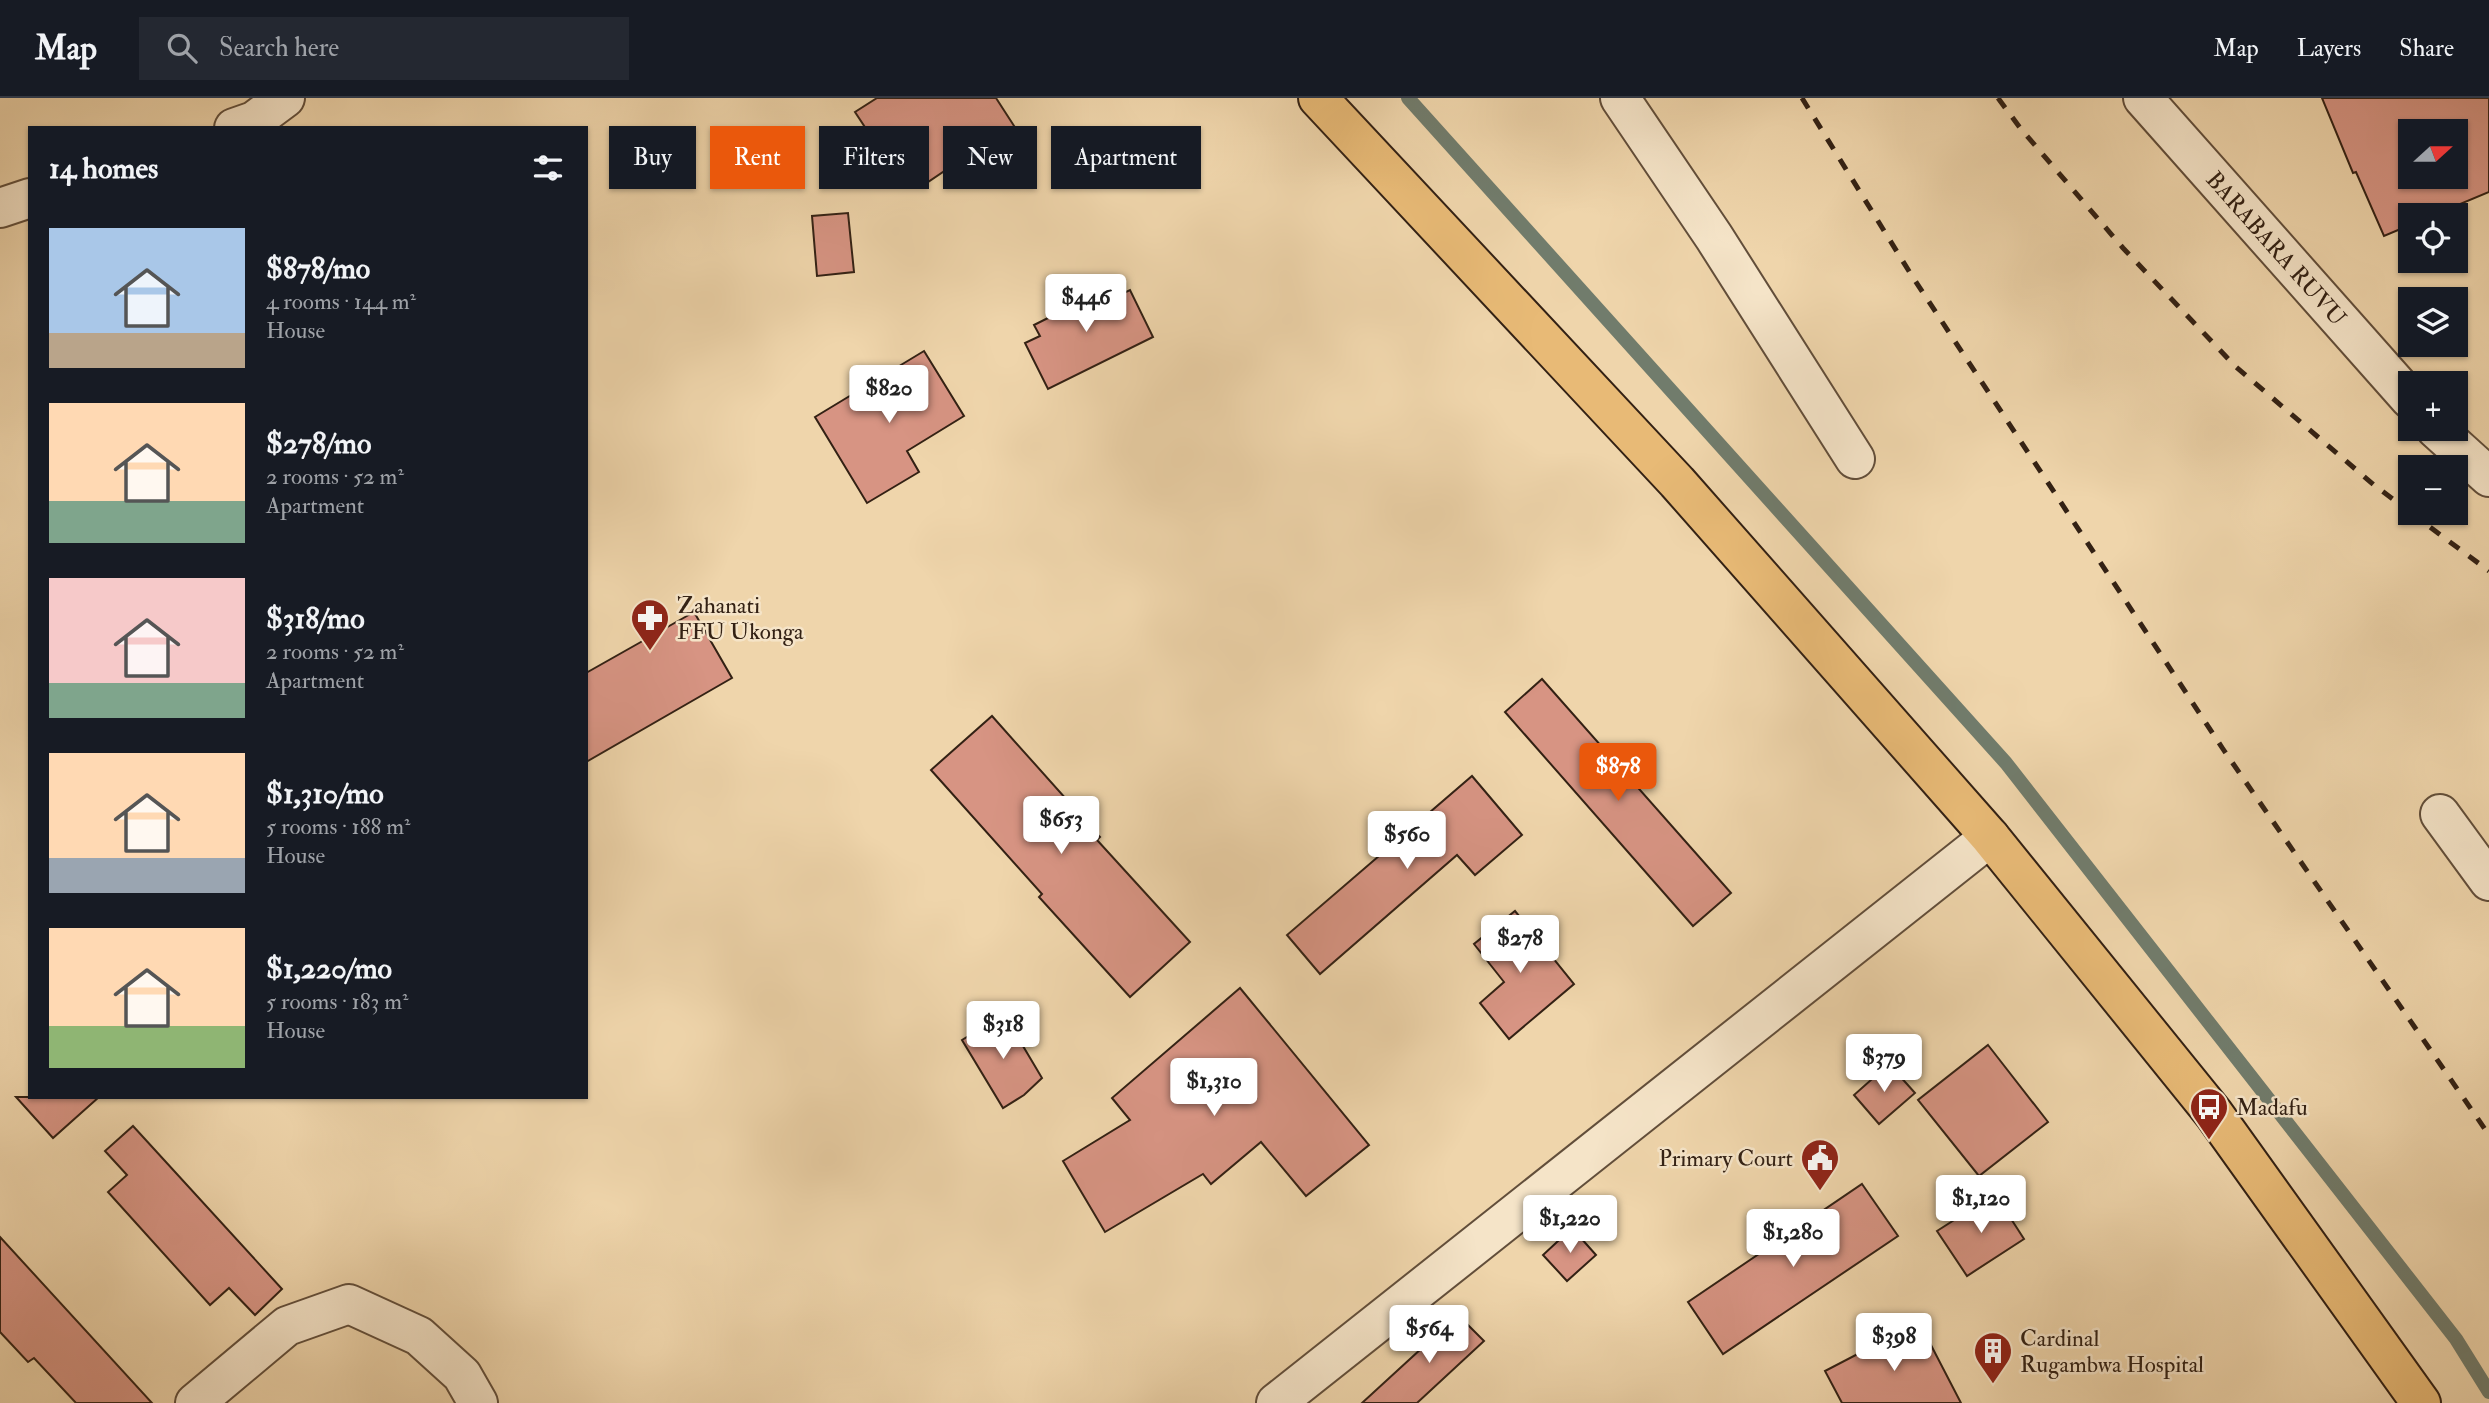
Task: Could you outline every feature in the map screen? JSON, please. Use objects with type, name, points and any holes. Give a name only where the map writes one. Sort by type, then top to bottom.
[{"type":"main road","points":[[1318,98],[1677,482],[1990,837],[2214,1114],[2421,1403]]},
{"type":"street","points":[[240,126],[254,121],[285,98]]},
{"type":"street","points":[[1620,98],[1714,237],[1855,459]]},
{"type":"street","name":"BARABARA RUVU","points":[[2143,98],[2398,385]]},
{"type":"street","points":[[0,208],[28,199]]},
{"type":"street","points":[[2449,441],[2489,477]]},
{"type":"street","points":[[2440,814],[2489,881]]},
{"type":"street","points":[[1276,1403],[1990,837]]},
{"type":"street","points":[[195,1403],[287,1326],[349,1304],[419,1336],[462,1375],[478,1403]]},
{"type":"building","points":[[877,98],[996,98],[1014,126],[943,126],[943,172],[929,181],[929,126],[864,126],[855,112]]},
{"type":"building","points":[[2322,98],[2489,98],[2489,192],[2463,203],[2398,203],[2398,230],[2384,236],[2356,172],[2353,173]]},
{"type":"building","points":[[848,213],[854,272],[817,276],[812,216]]},
{"type":"building","points":[[1094,285],[1103,303],[1130,290],[1153,337],[1048,389],[1025,343],[1040,336],[1034,325],[1054,315],[1050,307]]},
{"type":"building","points":[[924,351],[964,416],[907,451],[919,472],[867,503],[815,417]]},
{"type":"building","points":[[694,612],[732,678],[588,761],[588,672]]},
{"type":"building","points":[[1542,679],[1731,893],[1693,926],[1505,712]]},
{"type":"building","points":[[992,716],[1100,837],[1097,840],[1190,942],[1130,997],[1039,897],[1042,894],[931,770]]},
{"type":"building","points":[[1472,776],[1522,835],[1475,875],[1457,855],[1320,974],[1287,935]]},
{"type":"building","points":[[1515,911],[1574,984],[1509,1039],[1480,1003],[1504,982],[1474,944]]},
{"type":"building","points":[[1240,988],[1369,1145],[1306,1196],[1261,1142],[1211,1184],[1203,1174],[1105,1232],[1063,1161],[1130,1120],[1112,1098]]},
{"type":"building","points":[[1004,1014],[1042,1078],[1024,1095],[1003,1108],[962,1040]]},
{"type":"building","points":[[1988,1045],[2048,1122],[1979,1176],[1918,1100]]},
{"type":"building","points":[[1889,1064],[1915,1093],[1879,1124],[1854,1095]]},
{"type":"building","points":[[16,1097],[97,1099],[53,1138]]},
{"type":"building","points":[[133,1126],[282,1289],[255,1315],[229,1288],[210,1305],[108,1192],[127,1175],[105,1151]]},
{"type":"building","points":[[1862,1184],[1898,1236],[1723,1354],[1688,1302]]},
{"type":"building","points":[[1995,1194],[2024,1239],[1967,1276],[1937,1231]]},
{"type":"building","points":[[1572,1228],[1596,1255],[1567,1281],[1543,1255]]},
{"type":"building","points":[[0,1237],[152,1403],[76,1403],[34,1358],[28,1362],[0,1332]]},
{"type":"building","points":[[1458,1315],[1484,1341],[1417,1403],[1362,1403]]},
{"type":"building","points":[[1919,1322],[1961,1403],[1842,1403],[1825,1371]]},
{"type":"waterway","points":[[1408,98],[2006,763],[2456,1339],[2489,1392]]},
{"type":"railway","points":[[1802,98],[1912,276],[2223,749],[2489,1135]]},
{"type":"railway","points":[[1998,98],[2021,129],[2123,248],[2235,366],[2398,503]]},
{"type":"railway","points":[[2427,525],[2489,571]]},
{"type":"place","name":"Zahanati FFU Ukonga","points":[[650,652]]},
{"type":"place","name":"Madafu","points":[[2209,1141]]},
{"type":"place","name":"Primary Court","points":[[1820,1192]]},
{"type":"place","name":"Cardinal Rugambwa Hospital","points":[[1993,1385]]}]
